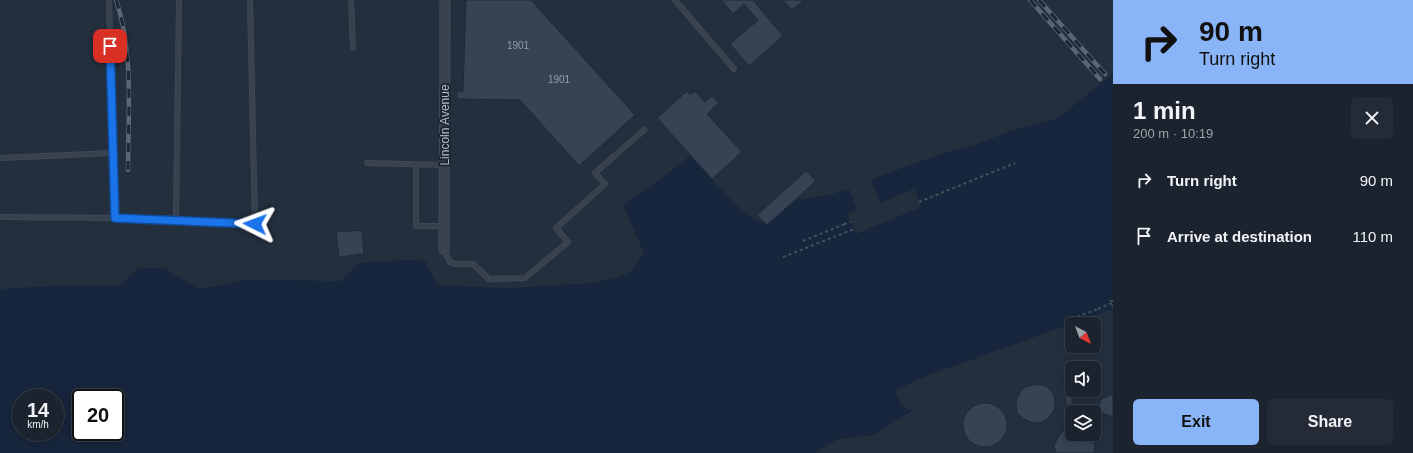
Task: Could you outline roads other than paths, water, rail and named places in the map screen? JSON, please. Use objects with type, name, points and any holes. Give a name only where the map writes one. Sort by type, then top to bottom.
[{"type":"street","name":"Lincoln Avenue","points":[[444,250],[445,0]]},
{"type":"lane","points":[[109,0],[115,218]]},
{"type":"lane","points":[[176,220],[179,0]]},
{"type":"lane","points":[[0,218],[115,218],[255,224],[250,0]]},
{"type":"lane","points":[[351,0],[353,48]]},
{"type":"lane","points":[[675,0],[734,69]]},
{"type":"lane","points":[[444,250],[450,262],[455,264],[473,264],[489,279],[525,278],[568,242],[556,228],[605,184],[595,173],[644,130]]},
{"type":"lane","points":[[0,158],[113,153]]},
{"type":"lane","points":[[367,163],[445,165]]},
{"type":"lane","points":[[416,164],[416,226],[445,226]]},
{"type":"water","points":[[1113,74],[1113,319],[1101,322],[1101,317],[1065,317],[1065,327],[922,392],[910,400],[913,410],[873,435],[838,439],[815,453],[0,453],[0,289],[67,285],[119,286],[139,268],[164,268],[199,289],[245,280],[341,281],[359,263],[407,260],[425,261],[437,285],[508,288],[593,283],[619,277],[630,272],[644,253],[623,205],[690,156],[738,207],[754,219],[767,225],[797,199],[825,196],[849,189],[896,170],[941,154],[975,145],[1010,131],[1058,118]]},
{"type":"railway","points":[[116,0],[122,20],[128,62],[128,170]]},
{"type":"railway","points":[[1030,0],[1100,79]]},
{"type":"railway","points":[[1039,0],[1105,74]]}]
